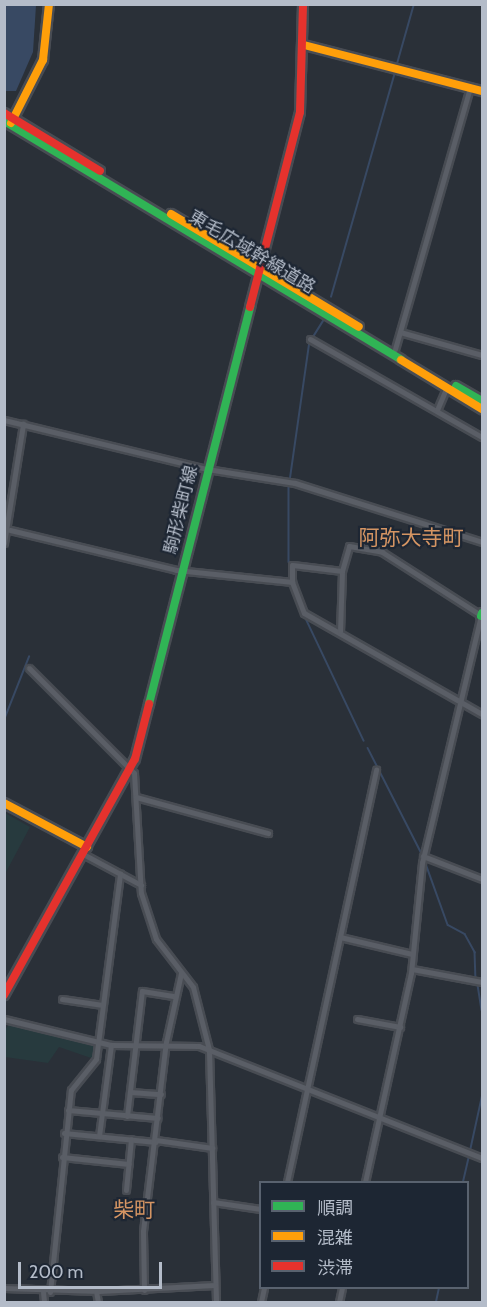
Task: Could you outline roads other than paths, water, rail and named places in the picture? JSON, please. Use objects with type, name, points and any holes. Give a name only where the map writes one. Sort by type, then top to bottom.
[{"type":"main road","points":[[9,121],[42,60],[49,4]]},
{"type":"main road","name":"駒形柴町線","points":[[4,995],[132,767],[302,102],[303,4]]},
{"type":"main road","points":[[304,45],[483,91]]},
{"type":"main road","name":"東毛広域幹線道路","points":[[4,113],[9,121],[483,401]]},
{"type":"main road","name":"東毛広域幹線道路","points":[[259,270],[483,410]]},
{"type":"main road","points":[[4,805],[85,851]]},
{"type":"street","points":[[395,349],[470,87]]},
{"type":"street","points":[[5,133],[9,121]]},
{"type":"street","points":[[400,332],[483,355]]},
{"type":"street","points":[[310,339],[483,437]]},
{"type":"street","points":[[437,410],[447,387]]},
{"type":"street","points":[[4,420],[207,469],[295,483],[483,542]]},
{"type":"street","points":[[4,543],[10,530],[23,424]]},
{"type":"street","points":[[10,530],[182,571],[292,582]]},
{"type":"street","points":[[340,632],[342,571],[350,546],[374,549],[482,615],[423,856],[412,969],[365,1181]]},
{"type":"street","points":[[342,571],[292,565],[292,582],[304,613],[340,632],[460,705],[483,714]]},
{"type":"street","points":[[29,669],[132,767],[141,885],[153,934],[201,1006],[209,1050],[216,1302]]},
{"type":"street","points":[[287,1181],[376,769]]},
{"type":"street","points":[[136,797],[267,833]]},
{"type":"street","points":[[85,851],[141,885]]},
{"type":"street","points":[[423,856],[483,879]]},
{"type":"street","points":[[44,1302],[64,1133],[72,1087],[94,1065],[120,874]]},
{"type":"street","points":[[340,937],[412,954]]},
{"type":"street","points":[[412,969],[483,982]]},
{"type":"street","points":[[144,1290],[143,1231],[156,1141],[166,1042],[181,973]]},
{"type":"street","points":[[127,1116],[142,991],[175,996]]},
{"type":"street","points":[[62,999],[103,1005]]},
{"type":"street","points":[[4,1019],[111,1045],[134,1046],[166,1042],[209,1050],[483,1158]]},
{"type":"street","points":[[357,1019],[400,1027]]},
{"type":"street","points":[[99,1136],[111,1045]]},
{"type":"street","points":[[130,1092],[161,1094]]},
{"type":"street","points":[[68,1110],[158,1118]]},
{"type":"street","points":[[64,1133],[212,1148]]},
{"type":"street","points":[[126,1190],[131,1139]]},
{"type":"street","points":[[62,1157],[129,1164]]},
{"type":"street","points":[[213,1202],[259,1209]]},
{"type":"street","points":[[4,1288],[46,1292],[144,1290],[215,1285]]},
{"type":"street","points":[[96,1291],[98,1302]]},
{"type":"water","points":[[4,5],[36,5],[33,52],[16,91],[5,91]]},
{"type":"waterway","points":[[397,64],[414,4]]},
{"type":"waterway","points":[[331,297],[395,72]]},
{"type":"waterway","points":[[313,337],[323,321]]},
{"type":"waterway","points":[[290,478],[309,344]]},
{"type":"waterway","points":[[289,485],[289,562]]},
{"type":"waterway","points":[[291,587],[364,741]]},
{"type":"waterway","points":[[4,720],[29,657]]},
{"type":"waterway","points":[[368,748],[421,852]]},
{"type":"waterway","points":[[425,861],[448,925],[465,934],[475,952],[476,976]]},
{"type":"waterway","points":[[478,985],[482,1010]]},
{"type":"waterway","points":[[470,1151],[482,1096]]},
{"type":"waterway","points":[[463,1181],[469,1156]]},
{"type":"waterway","points":[[436,1302],[439,1289]]},
{"type":"district","name":"阿弥大寺町","points":[[411,538]]},
{"type":"district","name":"柴町","points":[[134,1210]]}]
